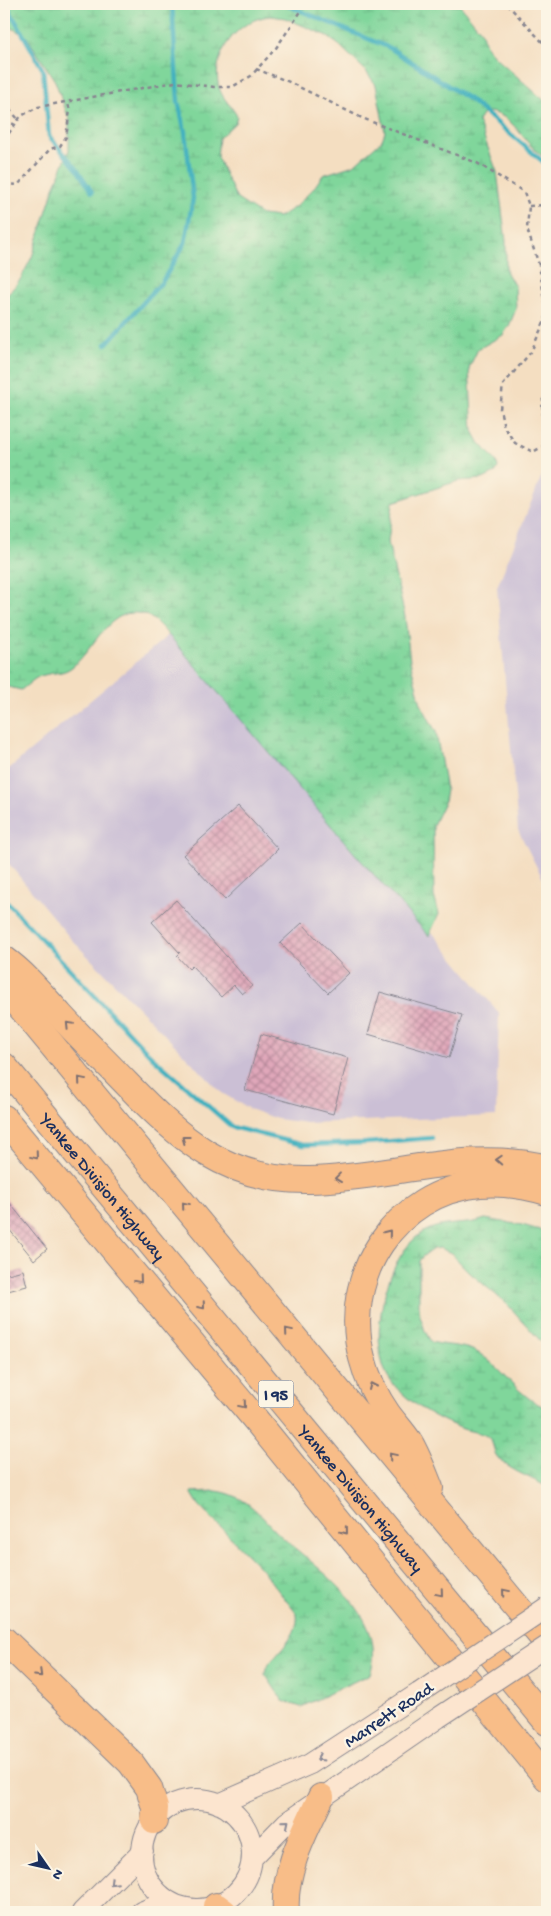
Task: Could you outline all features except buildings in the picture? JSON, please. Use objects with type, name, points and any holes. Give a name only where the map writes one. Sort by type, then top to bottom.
[{"type":"highway","points":[[4,958],[17,968],[165,1123],[197,1148],[238,1169],[278,1178],[312,1180],[474,1160],[505,1160],[547,1168]]},
{"type":"highway","points":[[4,987],[547,1644]]},
{"type":"highway","name":"Yankee Division Highway","points":[[4,1066],[547,1722]]},
{"type":"highway","points":[[4,1118],[255,1418],[547,1778]]},
{"type":"highway","points":[[445,1520],[409,1442],[383,1407],[364,1367],[357,1330],[362,1282],[370,1259],[392,1228],[414,1208],[438,1195],[459,1188],[489,1184],[522,1186],[547,1192]]},
{"type":"highway","points":[[4,1640],[131,1763],[149,1788],[155,1808],[154,1821]]},
{"type":"highway","points":[[286,1912],[287,1884],[293,1862],[321,1798]]},
{"type":"main road","name":"Marrett Road","points":[[219,1804],[310,1764],[547,1607]]},
{"type":"main road","name":"Marrett Road","points":[[252,1858],[287,1822],[547,1644]]},
{"type":"main road","points":[[202,1800],[219,1804],[231,1811],[246,1828],[252,1848],[252,1858],[247,1878],[220,1909],[186,1908],[168,1901],[148,1880],[143,1851],[148,1830],[161,1813],[180,1802],[202,1800]]},
{"type":"main road","points":[[82,1912],[143,1851]]},
{"type":"main road","points":[[141,1912],[168,1901]]},
{"type":"path","points":[[4,140],[18,119],[38,106],[175,82],[214,87],[232,87],[251,76],[276,48],[306,4]]},
{"type":"path","points":[[507,4],[547,48]]},
{"type":"path","points":[[256,69],[287,81],[362,118],[476,163],[524,192],[530,206],[527,229],[539,265],[547,314],[531,352],[503,385],[500,409],[504,427],[515,444],[533,452],[545,445],[542,401],[547,394]]},
{"type":"path","points":[[4,184],[18,186],[50,149],[60,146],[66,137],[70,110],[67,100]]},
{"type":"path","points":[[4,103],[18,119]]},
{"type":"path","points":[[4,123],[14,124]]},
{"type":"path","points":[[530,206],[547,205]]},
{"type":"shaded area","points":[[547,463],[547,887],[518,830],[497,587]]},
{"type":"shaded area","points":[[179,626],[499,1013],[496,1116],[307,1123],[277,1119],[249,1109],[222,1093],[70,938],[4,858],[4,773]]},
{"type":"green space","points":[[4,4],[459,4],[481,31],[487,48],[495,57],[547,103],[547,158],[531,146],[504,117],[495,113],[484,112],[478,121],[497,172],[506,241],[506,271],[515,287],[516,309],[509,326],[503,335],[478,349],[469,368],[473,431],[479,442],[496,461],[498,467],[495,473],[483,479],[458,481],[393,502],[388,542],[405,617],[410,661],[421,704],[436,732],[446,790],[444,802],[433,825],[434,896],[439,914],[429,936],[356,855],[174,641],[150,617],[134,613],[123,615],[104,630],[80,659],[69,669],[41,676],[21,690],[4,686],[4,299],[20,280],[32,257],[54,188],[69,150],[69,119],[55,81],[27,37],[4,23]],"holes":[[[271,16],[285,18],[325,35],[339,45],[365,70],[376,85],[385,132],[382,140],[354,165],[323,175],[313,189],[295,207],[279,217],[262,215],[237,199],[217,157],[219,138],[235,123],[237,116],[220,91],[217,75],[223,51],[229,40],[238,31],[248,23],[259,18]]]},
{"type":"green space","points":[[485,1219],[522,1225],[547,1232],[547,1348],[508,1305],[469,1272],[451,1253],[440,1248],[433,1249],[419,1261],[419,1312],[431,1342],[463,1347],[475,1351],[497,1368],[528,1398],[547,1408],[547,1487],[512,1469],[500,1460],[490,1439],[485,1435],[447,1422],[411,1400],[391,1381],[383,1365],[379,1332],[381,1313],[385,1293],[400,1257],[410,1243],[430,1229],[438,1226],[469,1223]]},
{"type":"green space","points":[[216,1491],[237,1497],[254,1508],[283,1538],[348,1596],[361,1614],[370,1633],[373,1653],[370,1674],[301,1707],[283,1701],[265,1674],[266,1668],[287,1643],[295,1629],[297,1614],[261,1569],[199,1505],[191,1492]]},
{"type":"waterway","points":[[6,4],[43,70],[49,136],[77,169],[92,192]]},
{"type":"waterway","points":[[106,344],[162,282],[185,243],[193,198],[185,132],[178,101],[172,4]]},
{"type":"waterway","points":[[284,4],[390,48],[470,100],[547,165]]},
{"type":"waterway","points":[[4,899],[151,1056],[232,1127],[303,1145],[432,1138]]}]
